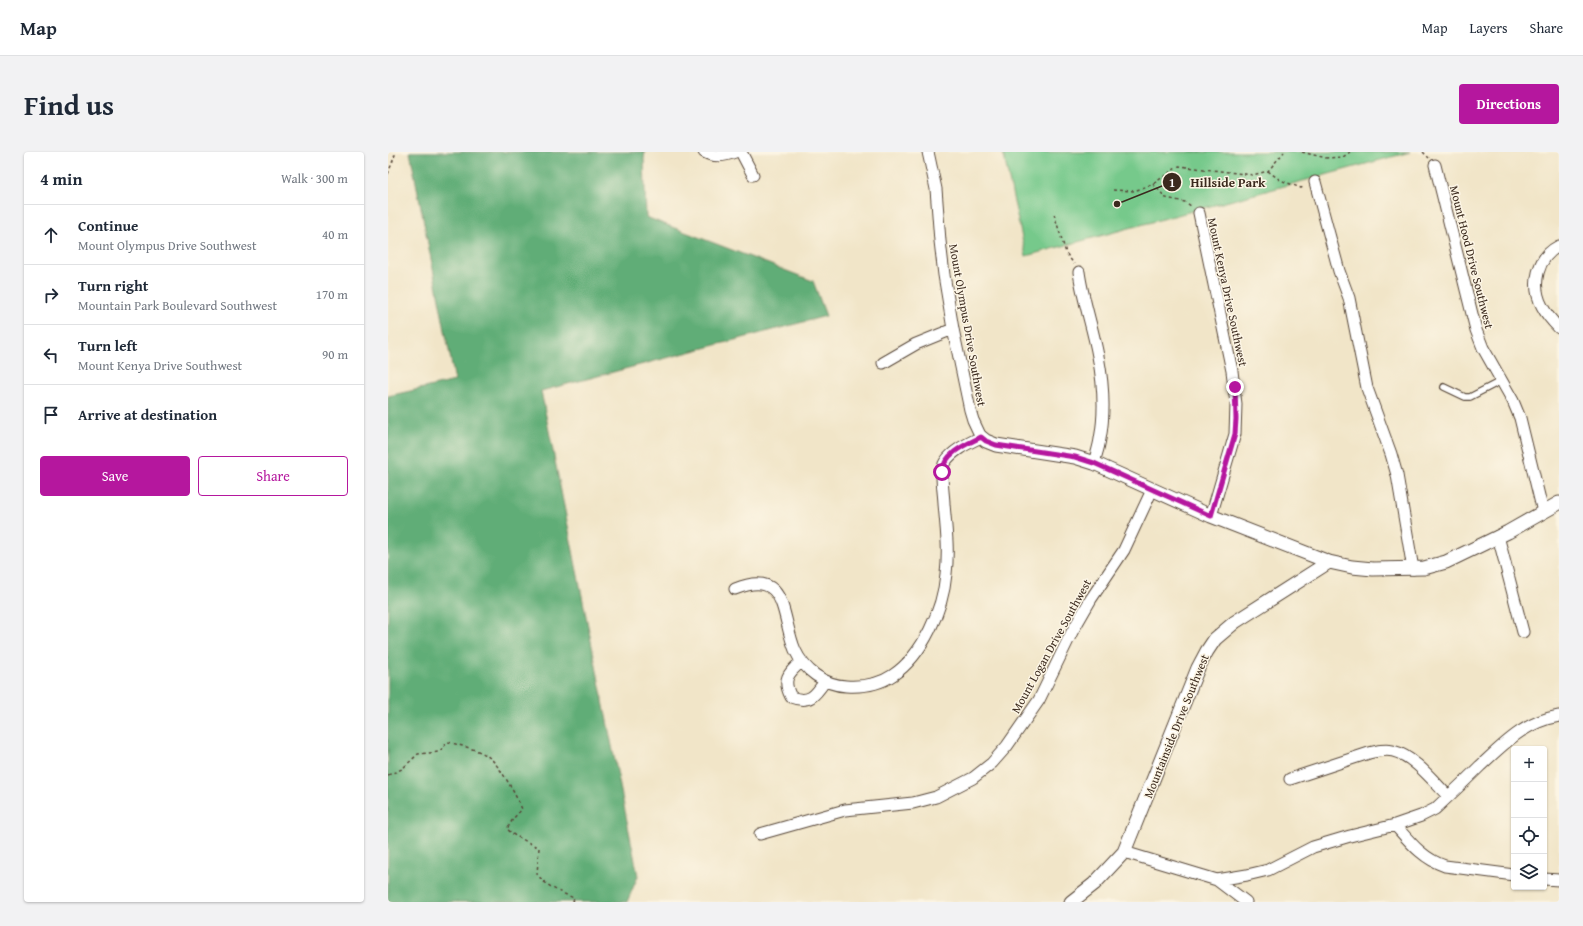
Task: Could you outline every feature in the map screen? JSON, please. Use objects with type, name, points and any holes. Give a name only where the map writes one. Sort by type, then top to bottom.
[{"type":"street","points":[[704,152],[718,157],[735,152]]},
{"type":"street","points":[[741,152],[752,175]]},
{"type":"street","name":"Mount Olympus Drive Southwest","points":[[928,152],[936,189],[940,241],[953,329],[970,410],[981,437]]},
{"type":"street","name":"Mount Hood Drive Southwest","points":[[1435,165],[1474,323],[1483,348],[1513,401],[1520,418],[1543,512]]},
{"type":"street","points":[[1315,182],[1339,271],[1350,305],[1368,394],[1391,454],[1397,475],[1413,569]]},
{"type":"street","name":"Mount Kenya Drive Southwest","points":[[1199,213],[1232,370],[1236,404],[1235,434],[1211,516]]},
{"type":"street","points":[[1559,246],[1546,256],[1542,262],[1537,274],[1536,282],[1537,294],[1541,304],[1551,320],[1559,328]]},
{"type":"street","points":[[1079,272],[1083,297],[1098,356],[1101,376],[1102,424],[1100,440],[1094,463]]},
{"type":"street","points":[[883,363],[916,344],[953,329]]},
{"type":"street","points":[[735,590],[754,584],[769,586],[775,590],[783,603],[791,638],[801,662],[813,674],[825,681],[840,686],[854,686],[870,684],[884,680],[893,675],[915,653],[925,640],[943,592],[946,574],[947,543],[942,467],[945,462],[956,452],[981,437],[996,445],[1075,457],[1094,463],[1211,516],[1329,562],[1373,570],[1424,568],[1446,562],[1559,503]]},
{"type":"street","name":"Mount Logan Drive Southwest","points":[[760,834],[845,810],[913,803],[936,797],[972,778],[992,763],[1007,746],[1039,700],[1090,599],[1124,550],[1152,490]]},
{"type":"street","points":[[1498,536],[1524,632]]},
{"type":"street","name":"Mountainside Drive Southwest","points":[[1078,900],[1124,852],[1198,668],[1215,639],[1235,622],[1329,562]]},
{"type":"street","points":[[801,662],[790,672],[786,680],[787,689],[791,697],[798,700],[811,698],[818,692],[825,681]]},
{"type":"street","points":[[1217,880],[1268,870],[1313,847],[1395,826],[1422,816],[1435,808],[1513,735],[1535,723],[1559,716]]},
{"type":"street","points":[[1290,779],[1368,753],[1381,750],[1392,751],[1402,754],[1413,761],[1448,796]]},
{"type":"street","points":[[1395,826],[1414,847],[1434,863],[1445,866],[1511,875]]},
{"type":"street","points":[[1124,852],[1217,880],[1246,902]]},
{"type":"street","points":[[1547,879],[1559,880]]},
{"type":"lane","points":[[1444,386],[1465,397],[1470,397],[1501,381]]},
{"type":"path","points":[[388,174],[396,152]]},
{"type":"path","points":[[1113,190],[1134,191],[1153,184],[1179,166],[1253,175],[1268,171],[1284,152]]},
{"type":"path","points":[[1302,152],[1326,158],[1343,158],[1350,152]]},
{"type":"path","points":[[1268,171],[1280,180],[1301,188],[1315,182]]},
{"type":"path","points":[[1153,184],[1166,198],[1185,202],[1199,213]]},
{"type":"path","points":[[1054,214],[1066,253],[1079,272]]},
{"type":"path","points":[[388,774],[402,769],[418,754],[439,752],[448,742],[486,755],[508,781],[515,792],[522,809],[507,829],[514,835],[539,848],[536,874],[544,883],[556,891],[574,898],[573,902]]},
{"type":"green space","points":[[410,152],[645,152],[646,217],[813,281],[826,316],[541,391],[638,876],[627,902],[388,902],[388,396],[455,381]]},
{"type":"green space","points":[[1003,152],[1410,152],[1026,256]]},
{"type":"place","name":"Hillside Park","points":[[1117,204]]},
{"type":"route","points":[[942,472],[942,467],[950,456],[962,447],[981,437],[996,445],[1075,457],[1094,463],[1211,516],[1235,434],[1235,387]]}]
